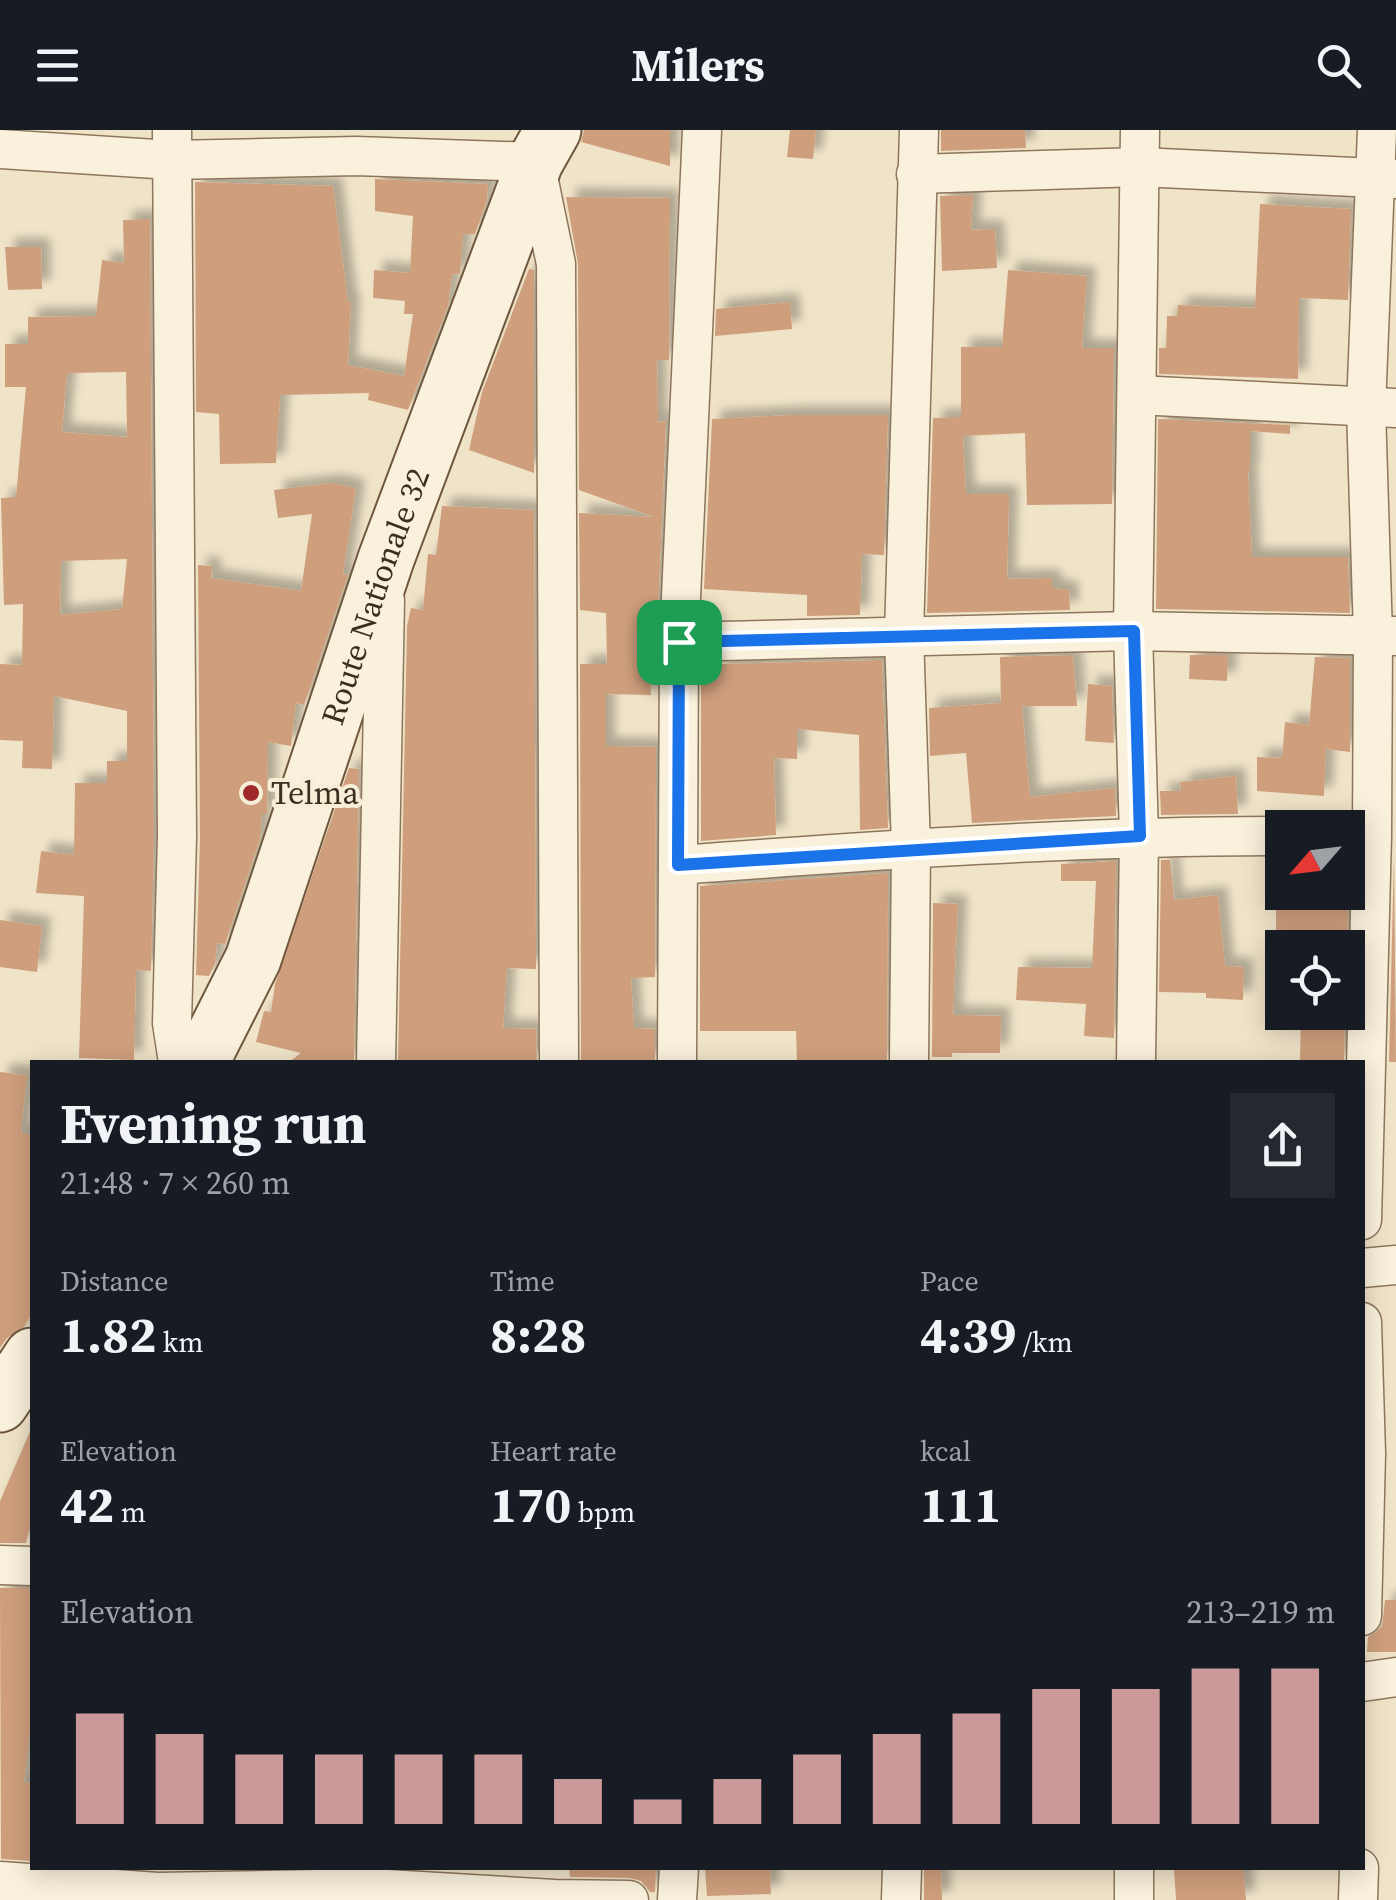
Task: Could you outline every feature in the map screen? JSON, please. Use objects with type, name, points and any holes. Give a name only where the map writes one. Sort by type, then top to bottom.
[{"type":"street","points":[[677,1060],[679,642],[702,130]]},
{"type":"street","points":[[908,1060],[911,848],[904,635],[919,130]]},
{"type":"street","points":[[1365,1104],[1372,835],[1384,636],[1381,408],[1385,179],[1377,130]]},
{"type":"street","points":[[171,145],[176,817],[172,1023],[178,1060]]},
{"type":"street","points":[[0,149],[171,145],[356,156],[544,146],[556,264],[558,1060]]},
{"type":"street","name":"Route Nationale 32","points":[[201,1060],[253,960],[386,560],[544,146]]},
{"type":"street","points":[[916,174],[1140,149],[1385,179]]},
{"type":"street","points":[[1136,1060],[1140,836],[1134,631],[1140,149]]},
{"type":"street","points":[[1138,395],[1381,408]]},
{"type":"street","points":[[376,1060],[386,560]]},
{"type":"street","points":[[679,642],[1134,631],[1384,636]]},
{"type":"street","points":[[678,865],[1140,836],[1265,836]]},
{"type":"street","points":[[1365,1268],[1396,1265]]},
{"type":"street","points":[[0,1404],[30,1359]]},
{"type":"street","points":[[0,1565],[30,1566]]},
{"type":"street","points":[[1365,1682],[1396,1678]]},
{"type":"street","points":[[554,1870],[554,1900]]},
{"type":"street","points":[[678,1900],[679,1870]]},
{"type":"street","points":[[901,1900],[902,1870]]},
{"type":"street","points":[[1134,1870],[1134,1900]]},
{"type":"street","points":[[1358,1900],[1359,1870]]},
{"type":"street","points":[[0,1881],[159,1886],[370,1885],[554,1900],[629,1900]]},
{"type":"building","points":[[584,130],[670,130],[670,166],[581,142]]},
{"type":"building","points":[[790,130],[816,130],[813,159],[787,157]]},
{"type":"building","points":[[941,130],[1025,130],[1026,148],[941,151]]},
{"type":"building","points":[[375,179],[488,184],[487,200],[475,234],[463,234],[460,273],[452,275],[448,306],[408,410],[368,400],[369,393],[280,395],[276,463],[220,464],[219,414],[196,412],[195,182],[333,186],[351,302],[348,365],[404,376],[413,314],[404,314],[405,301],[373,298],[374,270],[410,273],[413,216],[375,211]]},
{"type":"building","points":[[973,195],[971,230],[995,229],[997,268],[942,271],[940,196]]},
{"type":"building","points":[[566,197],[670,198],[669,360],[657,360],[658,422],[666,421],[659,586],[657,616],[647,616],[651,695],[606,694],[606,746],[656,747],[655,977],[631,978],[634,1028],[655,1029],[655,1060],[581,1060],[580,664],[607,664],[606,613],[580,610],[579,513],[654,517],[579,490],[578,264]]},
{"type":"building","points":[[1260,204],[1351,209],[1348,300],[1299,298],[1298,379],[1159,374],[1159,348],[1166,348],[1167,316],[1177,316],[1178,305],[1255,308]]},
{"type":"building","points":[[150,219],[154,837],[151,971],[136,970],[134,1060],[79,1058],[84,896],[36,893],[41,851],[74,855],[75,783],[107,783],[107,761],[127,761],[127,711],[54,696],[52,769],[22,768],[23,741],[0,740],[0,664],[22,665],[23,604],[4,605],[1,498],[16,497],[26,387],[5,387],[5,344],[28,344],[28,317],[96,316],[102,260],[124,263],[123,220]],"holes":[[[126,372],[127,437],[62,432],[67,373]],[[127,559],[122,609],[60,615],[61,561]]]},
{"type":"building","points":[[5,247],[41,247],[42,289],[8,290]]},
{"type":"building","points":[[529,269],[534,270],[534,473],[469,450],[482,392]]},
{"type":"building","points":[[1008,270],[1087,276],[1082,348],[1114,348],[1112,504],[1027,505],[1025,433],[963,436],[966,494],[1009,494],[1007,579],[1052,578],[1052,588],[1069,590],[1070,610],[927,613],[933,418],[961,417],[961,347],[1002,347]]},
{"type":"building","points":[[790,302],[792,329],[715,336],[716,309]]},
{"type":"building","points":[[888,415],[884,555],[862,554],[860,615],[807,616],[807,595],[704,589],[712,419]]},
{"type":"building","points":[[1158,419],[1290,425],[1290,434],[1250,431],[1252,557],[1348,557],[1350,613],[1156,609]]},
{"type":"building","points":[[331,483],[356,488],[343,574],[348,575],[304,705],[296,703],[291,746],[268,742],[267,814],[262,814],[260,839],[225,944],[217,943],[215,964],[209,976],[196,975],[200,838],[198,565],[212,566],[211,578],[301,591],[312,514],[278,518],[274,490]]},
{"type":"building","points":[[442,506],[534,510],[536,969],[507,968],[503,1028],[536,1029],[537,1060],[398,1060],[407,626],[411,608],[423,610],[428,554],[436,555]]},
{"type":"building","points":[[1073,655],[1077,706],[1022,706],[1030,797],[1115,788],[1116,816],[972,823],[966,753],[930,756],[929,708],[1001,703],[1000,657]]},
{"type":"building","points":[[1190,655],[1228,655],[1227,681],[1189,679]]},
{"type":"building","points":[[1315,657],[1350,658],[1350,752],[1326,749],[1324,796],[1257,791],[1257,757],[1282,758],[1285,722],[1309,725]]},
{"type":"building","points":[[882,660],[888,828],[860,830],[859,735],[797,729],[797,759],[774,758],[776,835],[701,841],[701,680],[718,680],[718,664]]},
{"type":"building","points":[[1088,684],[1112,686],[1114,743],[1085,741]]},
{"type":"building","points":[[349,768],[359,769],[354,1060],[292,1060],[301,1053],[256,1042],[264,1011],[271,1012],[275,984]]},
{"type":"building","points":[[1236,776],[1238,814],[1161,815],[1160,791],[1181,791],[1180,782]]},
{"type":"building","points":[[1394,854],[1396,1062],[1389,1062]]},
{"type":"building","points":[[1161,860],[1170,860],[1174,900],[1218,895],[1225,966],[1244,967],[1243,1000],[1206,998],[1206,993],[1159,992]]},
{"type":"building","points":[[1116,861],[1114,1038],[1084,1036],[1086,1004],[1016,1000],[1018,967],[1092,968],[1096,881],[1061,881],[1061,864]]},
{"type":"building","points":[[888,873],[887,1060],[797,1060],[796,1031],[700,1031],[700,886]]},
{"type":"building","points":[[933,903],[958,904],[953,1015],[1001,1016],[1000,1053],[932,1057]]},
{"type":"building","points":[[1276,910],[1348,910],[1347,930],[1276,930]]},
{"type":"building","points":[[0,920],[42,926],[37,972],[0,967]]},
{"type":"building","points":[[1301,1030],[1345,1030],[1344,1060],[1300,1060]]},
{"type":"building","points":[[0,1072],[27,1075],[21,1133],[30,1135],[30,1316],[0,1348]]},
{"type":"building","points":[[30,1431],[30,1526],[26,1543],[0,1543],[0,1501]]},
{"type":"building","points":[[0,1588],[30,1588],[30,1729],[24,1782],[30,1783],[30,1861],[1,1859]]},
{"type":"building","points":[[1385,1600],[1396,1600],[1396,1652],[1367,1652],[1368,1637],[1382,1627]]},
{"type":"building","points":[[569,1870],[656,1870],[655,1892],[630,1878],[570,1877]]},
{"type":"building","points":[[705,1870],[770,1870],[771,1894],[707,1896]]},
{"type":"building","points":[[924,1870],[941,1870],[942,1900],[924,1900]]},
{"type":"building","points":[[1174,1870],[1243,1870],[1246,1900],[1176,1900]]},
{"type":"place","name":"Telma","points":[[251,793]]},
{"type":"route","points":[[1134,631],[1140,836],[678,865],[679,642],[1134,631]]}]
